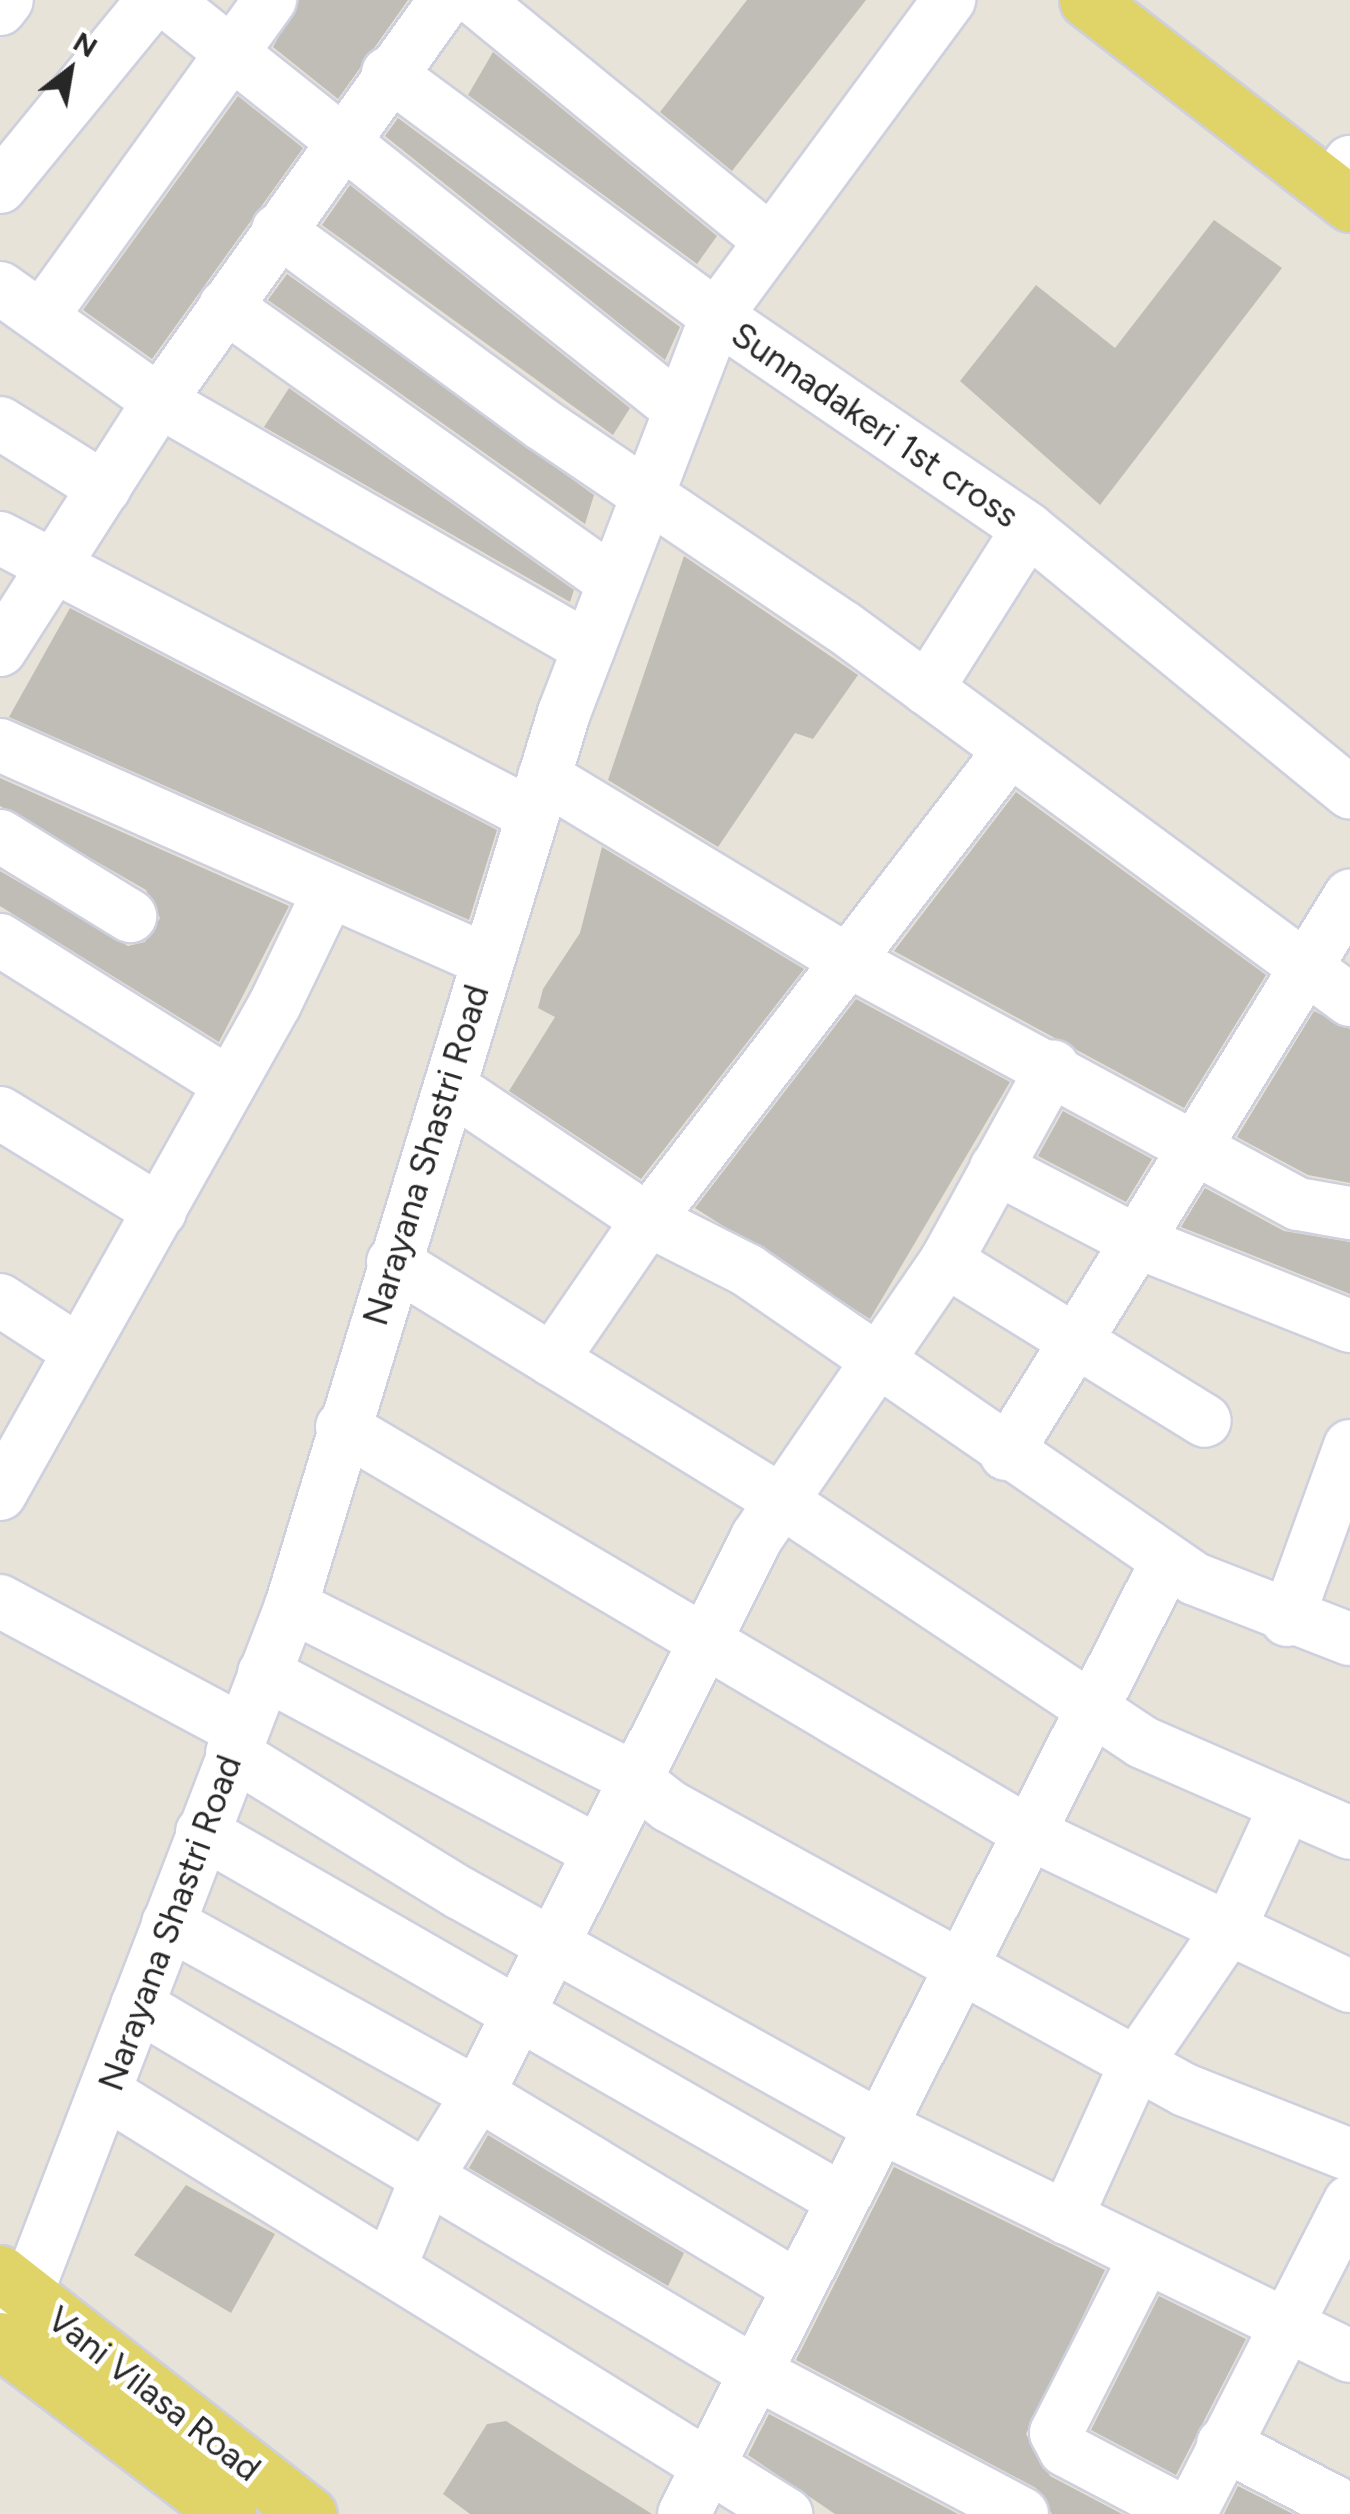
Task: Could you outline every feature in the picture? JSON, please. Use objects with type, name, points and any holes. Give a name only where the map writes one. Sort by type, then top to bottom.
[{"type":"main road","points":[[1087,0],[1349,174]]},
{"type":"main road","points":[[1138,0],[1349,174]]},
{"type":"main road","name":"Vani Vilasa Road","points":[[7,2323],[228,2514]]},
{"type":"main road","name":"Vani Vilasa Road","points":[[7,2323],[309,2514]]},
{"type":"street","points":[[0,9],[7,0]]},
{"type":"street","points":[[0,186],[154,0]]},
{"type":"street","points":[[166,0],[679,410]]},
{"type":"street","points":[[270,0],[234,54],[21,302],[158,401],[589,648]]},
{"type":"street","points":[[0,650],[158,401],[388,72],[444,0]]},
{"type":"street","points":[[476,0],[770,241]]},
{"type":"street","name":"Narayana Shastri Road","points":[[7,2323],[108,2094],[168,1922],[291,1606],[342,1426],[538,796],[589,648],[652,497],[679,410],[716,316],[949,0]]},
{"type":"street","name":"Sunnadakeri 1st cross","points":[[388,72],[716,316],[1028,528],[1350,793]]},
{"type":"street","points":[[278,230],[927,689],[1302,971],[1350,1000]]},
{"type":"street","points":[[225,306],[614,582]]},
{"type":"street","points":[[0,423],[104,488]]},
{"type":"street","points":[[927,689],[1028,528]]},
{"type":"street","points":[[0,538],[51,569],[538,796],[1054,1066],[1298,1204],[1350,1214]]},
{"type":"street","points":[[0,745],[486,960]]},
{"type":"street","points":[[552,1360],[648,1220],[845,959],[1008,753]]},
{"type":"street","points":[[0,836],[130,916]]},
{"type":"street","points":[[0,1494],[230,1084],[329,892]]},
{"type":"street","points":[[1006,1454],[1198,1150],[1350,896]]},
{"type":"street","points":[[0,940],[230,1084]]},
{"type":"street","points":[[391,2265],[426,2177],[478,2094],[632,1777],[781,1501],[871,1362],[946,1261],[1054,1066]]},
{"type":"street","points":[[450,1087],[648,1220],[747,1270],[871,1362],[1167,1561],[1287,1620],[1350,1639]]},
{"type":"street","points":[[0,1113],[160,1211]]},
{"type":"street","points":[[996,1168],[1140,1243],[1350,1326]]},
{"type":"street","points":[[946,1261],[1077,1346],[1206,1421]]},
{"type":"street","points":[[394,1262],[781,1501],[1088,1710],[1350,1833]]},
{"type":"street","points":[[0,1300],[80,1352]]},
{"type":"street","points":[[342,1426],[606,1576],[702,1645],[1034,1835],[1231,1925],[1350,1986]]},
{"type":"street","points":[[1287,1620],[1348,1458]]},
{"type":"street","points":[[696,2492],[877,2125],[1034,1835],[1088,1710],[1167,1561]]},
{"type":"street","points":[[0,1601],[237,1742],[552,1942],[877,2125],[1350,2356]]},
{"type":"street","points":[[291,1606],[632,1777],[669,1806],[1136,2064],[1350,2155]]},
{"type":"street","points":[[264,1674],[596,1850]]},
{"type":"street","points":[[1066,2218],[1136,2064],[1231,1925],[1286,1805]]},
{"type":"street","points":[[202,1832],[841,2200]]},
{"type":"street","points":[[168,1922],[478,2094],[798,2287]]},
{"type":"street","points":[[137,2005],[756,2373],[1022,2514]]},
{"type":"street","points":[[108,2094],[391,2265],[696,2492],[786,2514]]},
{"type":"street","points":[[1145,2258],[1056,2433],[1066,2450],[1188,2514],[1281,2325],[1350,2202]]},
{"type":"street","points":[[1223,2444],[1350,2510]]},
{"type":"building","points":[[299,0],[408,0],[338,99],[273,47]]},
{"type":"building","points":[[747,0],[866,0],[732,171],[660,112]]},
{"type":"building","points":[[493,52],[717,236],[697,264],[468,95]]},
{"type":"building","points":[[238,96],[303,148],[152,359],[83,310]]},
{"type":"building","points":[[398,118],[680,327],[665,360],[385,136]]},
{"type":"building","points":[[350,185],[630,408],[613,435],[322,225]]},
{"type":"building","points":[[1214,220],[1282,268],[1100,505],[960,381],[1036,285],[1115,348]]},
{"type":"building","points":[[287,274],[594,495],[585,524],[268,300]]},
{"type":"building","points":[[289,388],[574,590],[570,602],[264,427]]},
{"type":"building","points":[[684,556],[858,675],[813,739],[795,733],[718,847],[608,780]]},
{"type":"building","points":[[70,608],[497,830],[469,920],[9,717]]},
{"type":"building","points":[[0,778],[289,906],[219,1042],[0,906],[0,871],[128,946],[145,942],[160,918],[146,890],[0,806]]},
{"type":"building","points":[[1016,792],[1266,975],[1184,1108],[894,951]]},
{"type":"building","points":[[602,847],[804,969],[641,1179],[509,1091],[555,1017],[538,1008],[543,989],[580,933]]},
{"type":"building","points":[[856,999],[1010,1082],[870,1319],[695,1208]]},
{"type":"building","points":[[1314,1011],[1350,1029],[1350,1183],[1308,1175],[1237,1137]]},
{"type":"building","points":[[1063,1111],[1152,1159],[1126,1202],[1038,1156]]},
{"type":"building","points":[[1205,1188],[1284,1231],[1350,1242],[1350,1294],[1181,1227]]},
{"type":"building","points":[[488,2135],[684,2253],[668,2286],[469,2168]]},
{"type":"building","points":[[894,2167],[1105,2270],[1026,2434],[1050,2476],[1122,2514],[1052,2514],[1036,2488],[796,2360]]},
{"type":"building","points":[[186,2185],[275,2234],[231,2313],[134,2255]]},
{"type":"building","points":[[1159,2296],[1246,2339],[1176,2475],[1091,2430]]},
{"type":"building","points":[[769,2414],[958,2514],[835,2514],[748,2455]]},
{"type":"building","points":[[506,2421],[652,2514],[470,2514],[443,2494],[487,2424]]},
{"type":"building","points":[[1238,2486],[1293,2514],[1224,2514]]}]
